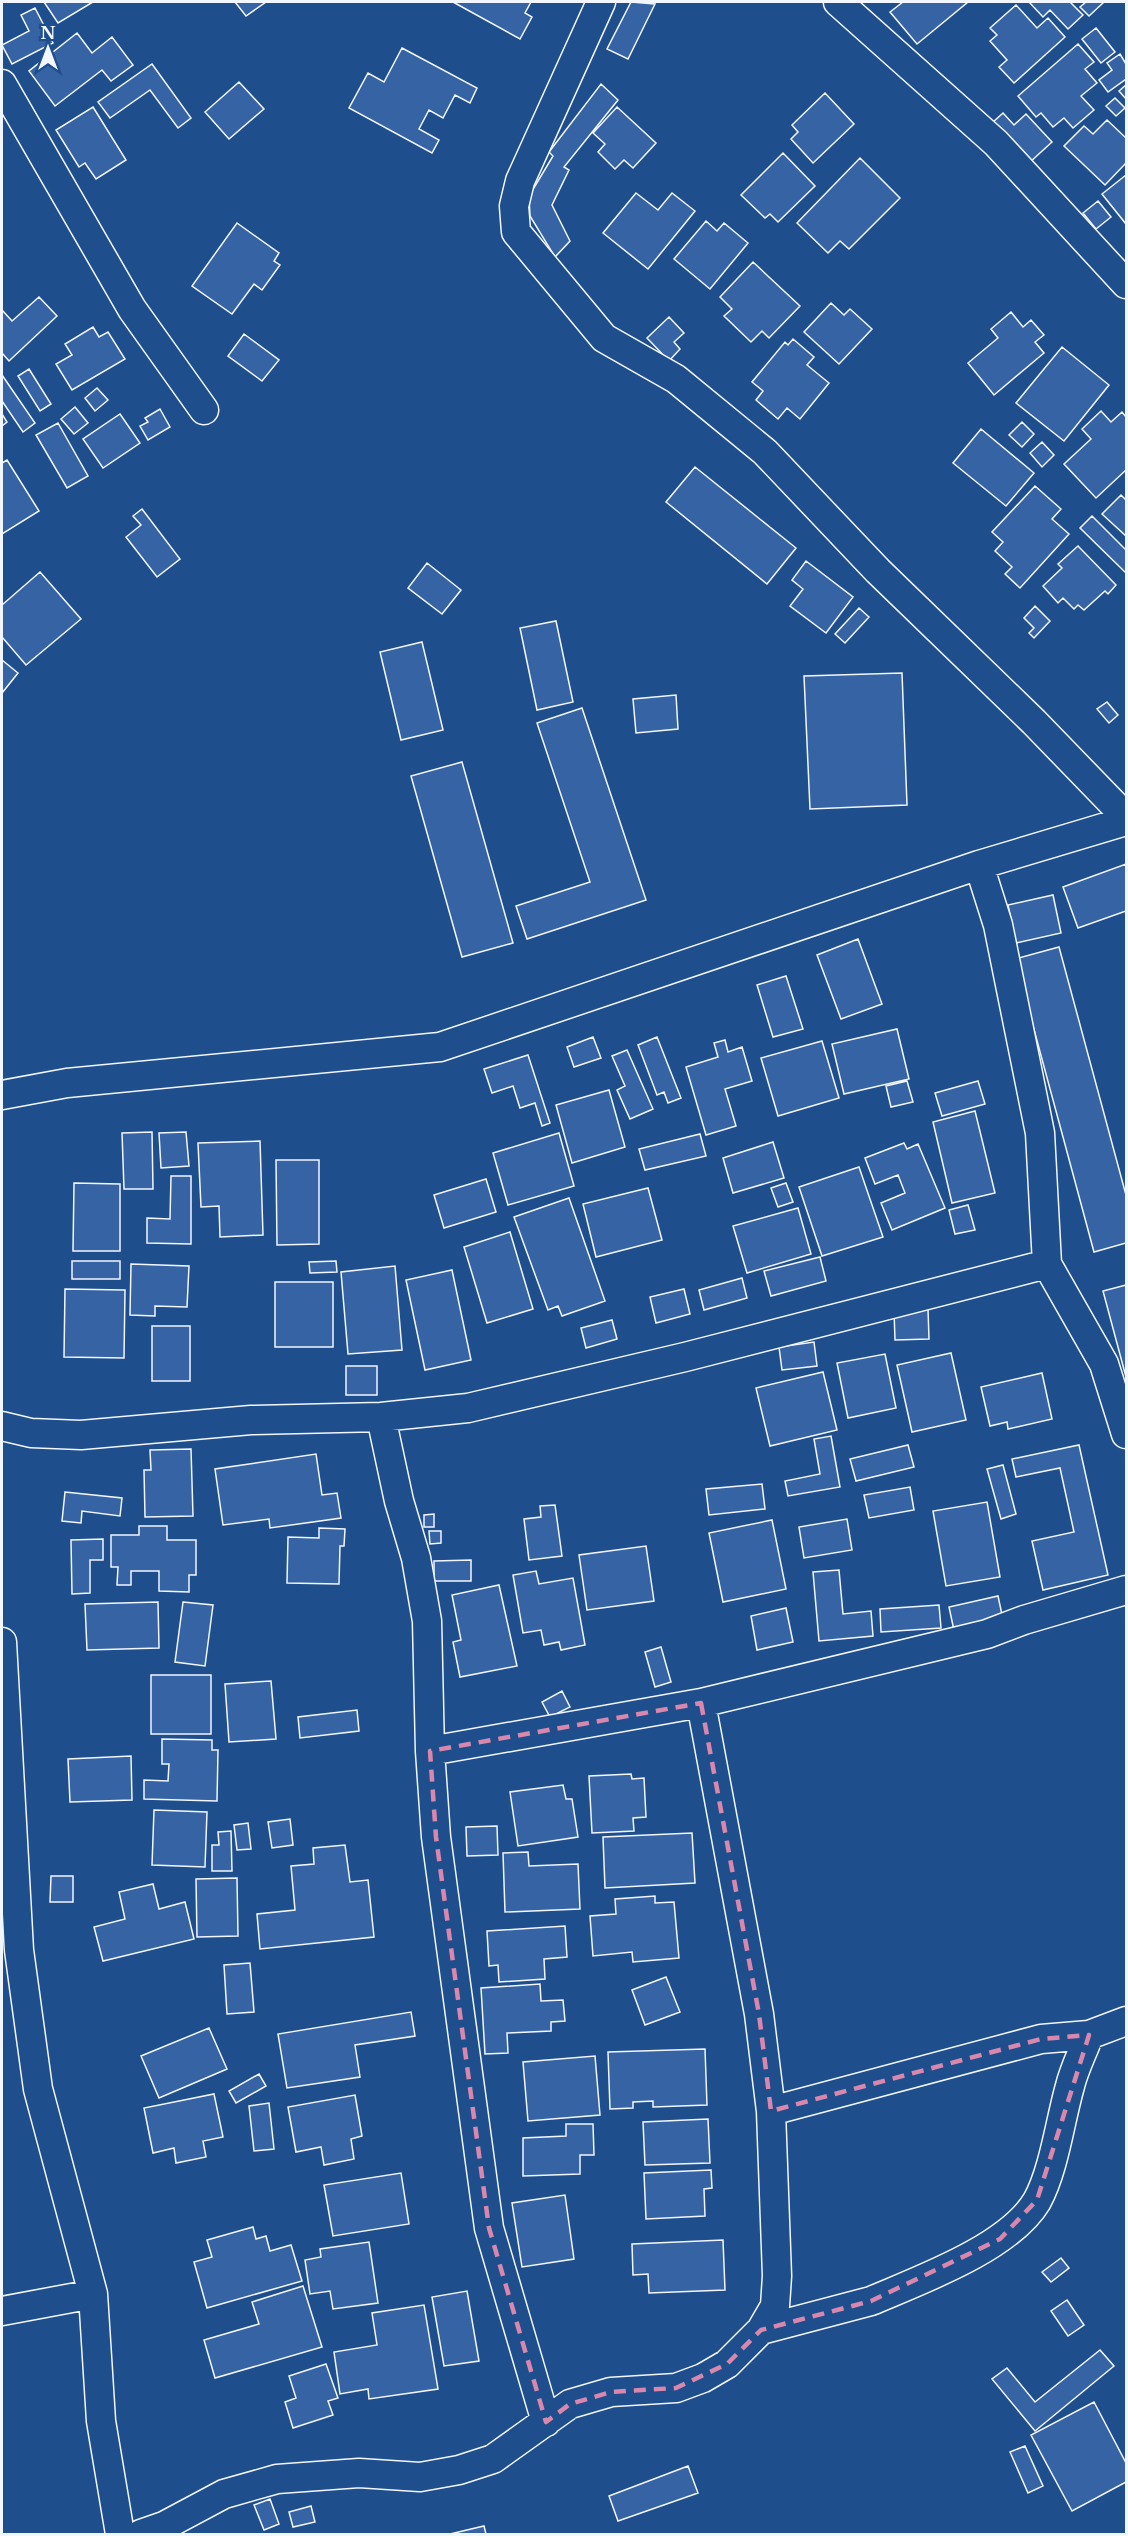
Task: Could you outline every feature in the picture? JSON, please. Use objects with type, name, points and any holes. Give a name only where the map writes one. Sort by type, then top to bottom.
[{"type":"street","points":[[2,1095],[67,1083],[440,1047],[979,865],[1126,819],[1034,722],[878,571],[765,452],[676,379],[604,338],[516,232],[514,206],[520,181],[601,2]]},
{"type":"street","points":[[838,2],[996,143],[1126,284]]},
{"type":"street","points":[[2,84],[132,309],[204,410]]},
{"type":"street","points":[[979,865],[998,925],[1040,1133],[1047,1264],[1104,1364],[1126,1434]]},
{"type":"street","points":[[2,1426],[31,1433],[81,1435],[251,1420],[381,1417],[468,1408],[685,1357],[1047,1264]]},
{"type":"street","points":[[381,1417],[399,1502],[416,1558],[427,1621],[430,1751],[435,1837],[489,2228],[546,2422]]},
{"type":"street","points":[[430,1751],[701,1703],[987,1634],[1024,1620],[1126,1590]]},
{"type":"street","points":[[2,1642],[19,1950],[38,2088],[93,2294],[102,2421],[120,2535]]},
{"type":"street","points":[[141,2535],[164,2526],[224,2494],[277,2479],[359,2473],[420,2477],[459,2470],[493,2459],[570,2404],[611,2392],[676,2388],[703,2378],[727,2364],[761,2330],[775,2306],[777,2276],[771,2111],[759,2014],[701,1703]]},
{"type":"street","points":[[771,2111],[1041,2039],[1089,2035],[1126,2021]]},
{"type":"street","points":[[761,2330],[860,2304],[888,2294],[929,2276],[1000,2239],[1024,2218],[1037,2200],[1047,2172],[1071,2082],[1089,2035]]},
{"type":"street","points":[[2,2311],[93,2294]]},
{"type":"highlighted area","points":[[701,1703],[759,2014],[771,2111],[1041,2039],[1089,2035],[1037,2200],[1000,2239],[871,2301],[761,2330],[727,2364],[676,2388],[611,2392],[570,2404],[546,2422],[489,2228],[436,1837],[430,1751]]},
{"type":"building","points":[[44,2],[93,2],[58,23]]},
{"type":"building","points":[[235,2],[266,2],[246,16]]},
{"type":"building","points":[[453,2],[531,2],[525,13],[532,17],[520,39]]},
{"type":"building","points":[[631,2],[655,4],[628,59],[607,49]]},
{"type":"building","points":[[903,2],[968,2],[917,44],[890,12]]},
{"type":"building","points":[[1029,2],[1070,2],[1083,15],[1068,29],[1050,10],[1043,17]]},
{"type":"building","points":[[1086,2],[1104,2],[1089,16],[1080,7]]},
{"type":"building","points":[[1016,5],[1037,28],[1048,18],[1065,37],[1014,83],[999,67],[1007,60],[990,41],[997,35],[990,28]]},
{"type":"building","points":[[35,8],[53,43],[12,64],[2,45],[29,31],[21,15]]},
{"type":"building","points":[[1096,28],[1115,52],[1101,63],[1082,39]]},
{"type":"building","points":[[77,33],[92,53],[112,37],[133,65],[111,81],[102,70],[55,106],[29,71]]},
{"type":"building","points":[[1078,44],[1094,62],[1085,69],[1097,83],[1081,96],[1094,110],[1073,128],[1064,118],[1053,127],[1041,113],[1036,117],[1018,96]]},
{"type":"building","points":[[402,48],[477,88],[470,103],[455,95],[443,118],[429,110],[419,129],[439,140],[432,153],[349,108],[368,73],[384,82]]},
{"type":"building","points":[[1120,54],[1126,64],[1126,79],[1108,92],[1099,80],[1112,70],[1107,63]]},
{"type":"building","points":[[152,64],[191,118],[178,128],[150,90],[110,118],[98,102]]},
{"type":"building","points":[[239,82],[264,109],[229,139],[205,112]]},
{"type":"building","points":[[601,84],[618,100],[564,167],[569,170],[552,205],[570,241],[555,257],[530,216],[529,196],[553,156],[549,152]]},
{"type":"building","points":[[1126,85],[1126,99],[1119,91]]},
{"type":"building","points":[[825,93],[854,124],[813,163],[791,139],[798,132],[792,125]]},
{"type":"building","points":[[1115,98],[1125,108],[1116,116],[1106,106]]},
{"type":"building","points":[[93,107],[126,160],[96,179],[85,163],[79,167],[56,130]]},
{"type":"building","points":[[617,107],[656,143],[633,168],[624,160],[615,169],[598,152],[605,144],[593,133]]},
{"type":"building","points":[[1003,113],[1014,125],[1026,114],[1052,142],[1029,163],[992,123]]},
{"type":"building","points":[[1107,120],[1126,138],[1126,163],[1105,185],[1064,146],[1084,126],[1093,134]]},
{"type":"building","points":[[783,153],[815,186],[778,222],[770,214],[765,218],[741,195]]},
{"type":"building","points":[[860,158],[900,198],[849,249],[840,241],[828,253],[797,223]]},
{"type":"building","points":[[1126,175],[1126,224],[1102,194]]},
{"type":"building","points":[[636,193],[658,210],[672,193],[695,211],[648,269],[603,233]]},
{"type":"building","points":[[1098,201],[1111,217],[1096,229],[1083,213]]},
{"type":"building","points":[[706,221],[717,231],[724,223],[748,243],[710,289],[674,259]]},
{"type":"building","points":[[237,223],[279,253],[274,261],[280,265],[262,290],[254,284],[232,314],[192,286]]},
{"type":"building","points":[[753,262],[800,306],[769,338],[762,331],[751,342],[724,316],[732,309],[720,297]]},
{"type":"building","points":[[39,297],[57,316],[9,361],[2,353],[2,310],[12,321]]},
{"type":"building","points":[[831,303],[844,315],[850,309],[872,329],[839,364],[804,332]]},
{"type":"building","points":[[1011,312],[1023,327],[1031,320],[1044,335],[1035,342],[1044,353],[994,395],[968,363],[998,338],[991,329]]},
{"type":"building","points":[[669,317],[684,333],[674,342],[680,349],[669,361],[647,338]]},
{"type":"building","points":[[93,327],[99,337],[108,332],[125,359],[72,390],[56,364],[72,355],[65,344]]},
{"type":"building","points":[[244,334],[279,360],[262,381],[228,356]]},
{"type":"building","points":[[793,339],[814,357],[807,365],[829,383],[800,419],[787,408],[778,419],[756,400],[763,391],[752,382],[785,342],[788,345]]},
{"type":"building","points":[[1062,347],[1109,385],[1064,441],[1016,403]]},
{"type":"building","points":[[29,369],[51,404],[40,411],[18,376]]},
{"type":"building","points":[[2,375],[35,423],[23,432],[2,401]]},
{"type":"building","points":[[97,388],[108,400],[95,411],[85,398]]},
{"type":"building","points":[[75,407],[88,423],[74,434],[61,419]]},
{"type":"building","points":[[160,409],[170,427],[148,440],[140,426],[148,422],[145,418]]},
{"type":"building","points":[[1101,411],[1111,422],[1122,412],[1126,417],[1126,470],[1096,498],[1064,464],[1091,439],[1082,429]]},
{"type":"building","points":[[2,414],[7,422],[2,426]]},
{"type":"building","points":[[120,414],[140,443],[103,468],[83,439]]},
{"type":"building","points":[[1022,422],[1034,434],[1022,447],[1009,435]]},
{"type":"building","points":[[58,423],[88,476],[67,488],[36,435]]},
{"type":"building","points":[[981,429],[1034,473],[1006,506],[953,463]]},
{"type":"building","points":[[1042,442],[1054,455],[1042,467],[1030,453]]},
{"type":"building","points":[[7,460],[39,511],[2,534],[2,463]]},
{"type":"building","points":[[695,467],[796,548],[767,584],[666,502]]},
{"type":"building","points":[[1035,486],[1061,509],[1052,519],[1069,534],[1020,588],[1005,574],[1012,567],[995,551],[1003,542],[992,532]]},
{"type":"building","points":[[1121,495],[1126,500],[1126,536],[1102,514]]},
{"type":"building","points":[[142,509],[180,559],[157,577],[126,537],[141,525],[133,516]]},
{"type":"building","points":[[1092,516],[1126,550],[1126,573],[1080,528]]},
{"type":"building","points":[[1078,546],[1116,585],[1108,594],[1105,591],[1084,610],[1078,605],[1074,609],[1063,598],[1058,603],[1043,586],[1062,568],[1058,564]]},
{"type":"building","points":[[806,561],[853,597],[826,633],[790,606],[803,589],[792,580]]},
{"type":"building","points":[[427,563],[461,590],[442,614],[408,588]]},
{"type":"building","points":[[40,572],[81,619],[26,665],[2,637],[2,605]]},
{"type":"building","points":[[1035,606],[1050,621],[1034,638],[1029,633],[1034,628],[1024,618]]},
{"type":"building","points":[[859,608],[869,617],[845,643],[835,634]]},
{"type":"building","points":[[556,621],[573,702],[537,710],[520,628]]},
{"type":"building","points":[[422,642],[443,730],[401,740],[380,652]]},
{"type":"building","points":[[2,660],[18,673],[2,693]]},
{"type":"building","points":[[902,673],[907,805],[810,809],[804,676]]},
{"type":"building","points":[[676,695],[678,729],[636,733],[633,699]]},
{"type":"building","points":[[1107,702],[1118,715],[1109,723],[1097,709]]},
{"type":"building","points":[[582,708],[646,900],[527,939],[516,906],[590,882],[537,723]]},
{"type":"building","points":[[462,762],[513,943],[462,957],[411,776]]},
{"type":"building","points":[[1126,864],[1126,911],[1078,928],[1063,887]]},
{"type":"building","points":[[1053,895],[1061,933],[1016,943],[1008,905]]},
{"type":"building","points":[[858,939],[882,1004],[841,1019],[817,955]]},
{"type":"building","points":[[1059,947],[1126,1195],[1126,1243],[1094,1252],[1015,959]]},
{"type":"building","points":[[786,976],[803,1029],[773,1037],[757,985]]},
{"type":"building","points":[[897,1029],[909,1079],[844,1094],[832,1044]]},
{"type":"building","points":[[593,1037],[601,1058],[574,1067],[567,1047]]},
{"type":"building","points":[[657,1037],[681,1098],[668,1103],[664,1092],[657,1095],[638,1045]]},
{"type":"building","points":[[725,1040],[728,1052],[742,1047],[752,1081],[725,1089],[736,1126],[706,1135],[686,1067],[718,1057],[714,1043]]},
{"type":"building","points":[[822,1041],[839,1098],[778,1116],[761,1058]]},
{"type":"building","points":[[627,1050],[653,1109],[630,1119],[617,1090],[625,1086],[612,1056]]},
{"type":"building","points":[[528,1055],[550,1123],[542,1126],[535,1103],[520,1108],[513,1086],[492,1093],[484,1069]]},
{"type":"building","points":[[907,1081],[913,1102],[891,1107],[886,1086]]},
{"type":"building","points":[[978,1081],[985,1104],[942,1116],[935,1093]]},
{"type":"building","points":[[609,1090],[625,1147],[572,1163],[556,1105]]},
{"type":"building","points":[[975,1111],[995,1193],[952,1203],[933,1122]]},
{"type":"building","points":[[152,1132],[153,1189],[124,1189],[122,1133]]},
{"type":"building","points":[[186,1132],[189,1166],[161,1168],[159,1133]]},
{"type":"building","points":[[559,1133],[574,1186],[508,1205],[493,1153]]},
{"type":"building","points":[[700,1134],[706,1156],[645,1170],[639,1149]]},
{"type":"building","points":[[260,1141],[263,1235],[220,1237],[219,1206],[201,1207],[198,1143]]},
{"type":"building","points":[[773,1142],[784,1178],[733,1193],[723,1158]]},
{"type":"building","points":[[904,1143],[907,1149],[918,1144],[945,1208],[892,1230],[881,1203],[905,1193],[898,1175],[875,1184],[865,1158]]},
{"type":"building","points":[[276,1160],[319,1160],[319,1244],[277,1245]]},
{"type":"building","points":[[859,1167],[883,1237],[822,1256],[799,1187]]},
{"type":"building","points":[[171,1176],[191,1176],[191,1244],[147,1243],[147,1218],[170,1219]]},
{"type":"building","points":[[486,1179],[496,1212],[444,1228],[434,1195]]},
{"type":"building","points":[[74,1183],[120,1184],[120,1251],[73,1251]]},
{"type":"building","points":[[786,1183],[793,1202],[778,1207],[771,1188]]},
{"type":"building","points":[[648,1188],[662,1240],[596,1257],[583,1204]]},
{"type":"building","points":[[569,1198],[605,1301],[562,1316],[558,1306],[548,1310],[514,1217]]},
{"type":"building","points":[[968,1205],[975,1230],[955,1234],[949,1210]]},
{"type":"building","points":[[798,1208],[811,1254],[747,1273],[733,1226]]},
{"type":"building","points":[[510,1232],[533,1309],[487,1323],[464,1247]]},
{"type":"building","points":[[820,1257],[826,1281],[771,1296],[764,1271]]},
{"type":"building","points":[[72,1261],[120,1261],[120,1279],[72,1279]]},
{"type":"building","points":[[336,1261],[337,1272],[310,1273],[309,1262]]},
{"type":"building","points":[[131,1264],[189,1266],[187,1307],[155,1306],[155,1316],[130,1315]]},
{"type":"building","points":[[395,1266],[402,1350],[348,1354],[341,1272]]},
{"type":"building","points":[[452,1270],[471,1360],[425,1370],[406,1280]]},
{"type":"building","points":[[742,1278],[747,1298],[704,1310],[699,1290]]},
{"type":"building","points":[[275,1282],[333,1282],[333,1347],[275,1347]]},
{"type":"building","points":[[1126,1285],[1126,1377],[1103,1291]]},
{"type":"building","points":[[65,1289],[125,1290],[124,1358],[64,1357]]},
{"type":"building","points":[[684,1289],[690,1314],[656,1323],[650,1297]]},
{"type":"building","points":[[928,1309],[929,1339],[895,1340],[894,1311]]},
{"type":"building","points":[[612,1320],[617,1339],[586,1348],[581,1328]]},
{"type":"building","points":[[152,1326],[190,1326],[190,1381],[152,1381]]},
{"type":"building","points":[[814,1342],[817,1366],[782,1370],[779,1347]]},
{"type":"building","points":[[951,1353],[966,1420],[912,1432],[897,1365]]},
{"type":"building","points":[[885,1354],[896,1408],[848,1418],[837,1363]]},
{"type":"building","points":[[346,1366],[377,1366],[377,1395],[346,1395]]},
{"type":"building","points":[[823,1372],[837,1430],[770,1446],[756,1388]]},
{"type":"building","points":[[1042,1373],[1052,1419],[1008,1429],[1007,1422],[990,1426],[981,1387]]},
{"type":"building","points":[[831,1436],[840,1487],[788,1496],[785,1481],[820,1474],[814,1439]]},
{"type":"building","points":[[908,1445],[914,1467],[856,1481],[850,1459]]},
{"type":"building","points":[[1079,1445],[1108,1575],[1043,1590],[1032,1541],[1074,1532],[1060,1468],[1016,1477],[1012,1459]]},
{"type":"building","points":[[191,1449],[193,1516],[145,1517],[144,1470],[151,1470],[150,1450]]},
{"type":"building","points":[[316,1454],[322,1495],[337,1493],[341,1518],[270,1528],[269,1519],[223,1525],[215,1469]]},
{"type":"building","points":[[1003,1465],[1016,1514],[1001,1519],[987,1469]]},
{"type":"building","points":[[762,1484],[765,1509],[709,1515],[706,1489]]},
{"type":"building","points":[[910,1487],[914,1510],[869,1518],[864,1495]]},
{"type":"building","points":[[65,1492],[122,1498],[120,1516],[82,1511],[81,1523],[62,1521]]},
{"type":"building","points":[[987,1502],[1000,1577],[946,1586],[933,1511]]},
{"type":"building","points":[[555,1505],[562,1556],[529,1560],[524,1519],[541,1517],[540,1506]]},
{"type":"building","points":[[434,1514],[434,1527],[424,1527],[424,1515]]},
{"type":"building","points":[[847,1519],[852,1550],[804,1558],[799,1527]]},
{"type":"building","points":[[772,1520],[786,1589],[723,1602],[709,1533]]},
{"type":"building","points":[[139,1526],[167,1526],[167,1540],[196,1540],[196,1575],[189,1575],[189,1592],[159,1591],[159,1571],[131,1571],[131,1585],[117,1585],[118,1567],[111,1567],[111,1535],[139,1535]]},
{"type":"building","points":[[319,1528],[345,1529],[344,1546],[340,1546],[339,1584],[287,1583],[288,1537],[319,1538]]},
{"type":"building","points":[[429,1531],[441,1531],[441,1543],[430,1544]]},
{"type":"building","points":[[103,1539],[103,1560],[90,1560],[90,1593],[72,1594],[71,1540]]},
{"type":"building","points":[[646,1546],[654,1601],[587,1610],[579,1555]]},
{"type":"building","points":[[471,1560],[471,1581],[434,1581],[434,1561]]},
{"type":"building","points":[[839,1570],[843,1614],[871,1611],[873,1636],[819,1641],[813,1572]]},
{"type":"building","points":[[536,1571],[539,1584],[573,1578],[585,1645],[561,1650],[559,1642],[544,1645],[541,1630],[523,1633],[513,1575]]},
{"type":"building","points":[[499,1585],[517,1666],[460,1677],[453,1642],[461,1640],[452,1595]]},
{"type":"building","points":[[998,1596],[1004,1624],[955,1635],[949,1607]]},
{"type":"building","points":[[158,1602],[159,1648],[87,1650],[85,1604]]},
{"type":"building","points":[[183,1602],[213,1605],[205,1666],[175,1662]]},
{"type":"building","points":[[939,1605],[941,1628],[881,1632],[880,1609]]},
{"type":"building","points":[[786,1608],[793,1642],[757,1650],[751,1616]]},
{"type":"building","points":[[661,1647],[671,1682],[655,1687],[645,1652]]},
{"type":"building","points":[[151,1675],[211,1675],[211,1734],[151,1734]]},
{"type":"building","points":[[271,1681],[276,1739],[229,1742],[225,1684]]},
{"type":"building","points":[[562,1691],[570,1707],[550,1717],[542,1702]]},
{"type":"building","points":[[357,1710],[359,1731],[300,1738],[298,1717]]},
{"type":"building","points":[[162,1739],[212,1740],[212,1750],[218,1750],[217,1801],[144,1799],[144,1780],[168,1781],[169,1764],[162,1764]]},
{"type":"building","points":[[131,1756],[132,1800],[70,1802],[68,1759]]},
{"type":"building","points":[[631,1774],[632,1779],[644,1778],[646,1817],[633,1818],[634,1831],[592,1833],[589,1776]]},
{"type":"building","points":[[563,1785],[566,1799],[572,1799],[578,1837],[518,1846],[510,1792]]},
{"type":"building","points":[[154,1810],[207,1812],[205,1867],[152,1865]]},
{"type":"building","points":[[290,1819],[293,1845],[272,1848],[268,1822]]},
{"type":"building","points":[[248,1823],[251,1849],[237,1850],[234,1825]]},
{"type":"building","points":[[497,1826],[498,1855],[467,1856],[466,1827]]},
{"type":"building","points":[[231,1831],[232,1871],[212,1871],[212,1845],[219,1845],[218,1832]]},
{"type":"building","points":[[692,1833],[695,1883],[605,1888],[603,1837]]},
{"type":"building","points":[[345,1845],[350,1882],[368,1880],[374,1937],[260,1949],[257,1914],[295,1910],[291,1866],[314,1864],[313,1848]]},
{"type":"building","points":[[528,1852],[529,1866],[578,1864],[580,1909],[505,1912],[503,1853]]},
{"type":"building","points":[[51,1876],[73,1876],[73,1902],[50,1902]]},
{"type":"building","points":[[237,1878],[238,1936],[197,1937],[196,1879]]},
{"type":"building","points":[[153,1884],[159,1909],[185,1902],[194,1939],[103,1961],[94,1927],[125,1919],[119,1892]]},
{"type":"building","points":[[655,1896],[655,1903],[674,1902],[679,1958],[633,1962],[632,1952],[593,1956],[590,1916],[616,1914],[615,1899]]},
{"type":"building","points":[[565,1926],[567,1957],[544,1959],[545,1979],[499,1982],[498,1965],[489,1966],[487,1931]]},
{"type":"building","points":[[250,1963],[254,2012],[227,2014],[224,1965]]},
{"type":"building","points":[[666,1977],[680,2012],[645,2025],[632,1990]]},
{"type":"building","points":[[540,1984],[541,2001],[563,2000],[565,2021],[551,2022],[551,2031],[507,2033],[508,2053],[485,2054],[481,1988]]},
{"type":"building","points":[[411,2012],[415,2036],[355,2045],[360,2077],[287,2088],[278,2034]]},
{"type":"building","points":[[209,2028],[227,2069],[159,2098],[141,2056]]},
{"type":"building","points":[[705,2049],[707,2105],[653,2107],[653,2101],[633,2102],[633,2108],[610,2109],[608,2052]]},
{"type":"building","points":[[595,2056],[600,2115],[528,2121],[523,2062]]},
{"type":"building","points":[[259,2074],[266,2086],[236,2103],[229,2091]]},
{"type":"building","points":[[214,2094],[223,2137],[203,2141],[206,2157],[176,2163],[174,2148],[153,2153],[144,2108]]},
{"type":"building","points":[[355,2095],[362,2136],[351,2139],[354,2159],[324,2165],[321,2147],[296,2152],[288,2107]]},
{"type":"building","points":[[269,2103],[274,2149],[254,2151],[249,2106]]},
{"type":"building","points":[[708,2119],[710,2163],[645,2165],[643,2122]]},
{"type":"building","points":[[566,2124],[593,2124],[594,2155],[580,2155],[580,2174],[523,2176],[523,2138],[566,2136]]},
{"type":"building","points":[[711,2170],[712,2188],[704,2189],[705,2216],[646,2219],[644,2173]]},
{"type":"building","points":[[401,2173],[409,2224],[333,2236],[324,2185]]},
{"type":"building","points":[[565,2195],[574,2259],[522,2267],[512,2203]]},
{"type":"building","points":[[253,2227],[256,2239],[266,2236],[270,2251],[291,2245],[302,2281],[207,2308],[194,2262],[212,2257],[207,2240]]},
{"type":"building","points":[[723,2240],[725,2290],[649,2293],[648,2274],[633,2275],[632,2244]]},
{"type":"building","points":[[369,2242],[378,2303],[333,2309],[330,2291],[310,2294],[305,2260],[321,2257],[320,2249]]},
{"type":"building","points":[[1061,2258],[1069,2268],[1051,2282],[1042,2272]]},
{"type":"building","points":[[303,2286],[322,2347],[215,2378],[204,2340],[259,2324],[252,2302]]},
{"type":"building","points":[[467,2291],[479,2361],[444,2366],[432,2297]]},
{"type":"building","points":[[1067,2300],[1084,2325],[1068,2336],[1051,2311]]},
{"type":"building","points":[[424,2305],[438,2389],[369,2399],[368,2389],[340,2394],[334,2352],[377,2345],[372,2313]]},
{"type":"building","points":[[1100,2350],[1114,2366],[1035,2431],[992,2379],[1007,2368],[1035,2402]]},
{"type":"building","points":[[326,2364],[338,2398],[328,2401],[333,2415],[293,2428],[285,2402],[296,2398],[289,2376]]},
{"type":"building","points":[[1094,2402],[1126,2463],[1126,2482],[1072,2511],[1031,2435]]},
{"type":"building","points":[[1025,2446],[1043,2486],[1028,2493],[1010,2452]]},
{"type":"building","points":[[688,2466],[698,2493],[618,2521],[609,2496]]},
{"type":"building","points":[[270,2499],[279,2524],[264,2530],[254,2505]]},
{"type":"building","points":[[311,2506],[315,2522],[293,2527],[289,2512]]},
{"type":"building","points":[[484,2526],[486,2534],[450,2534]]}]
